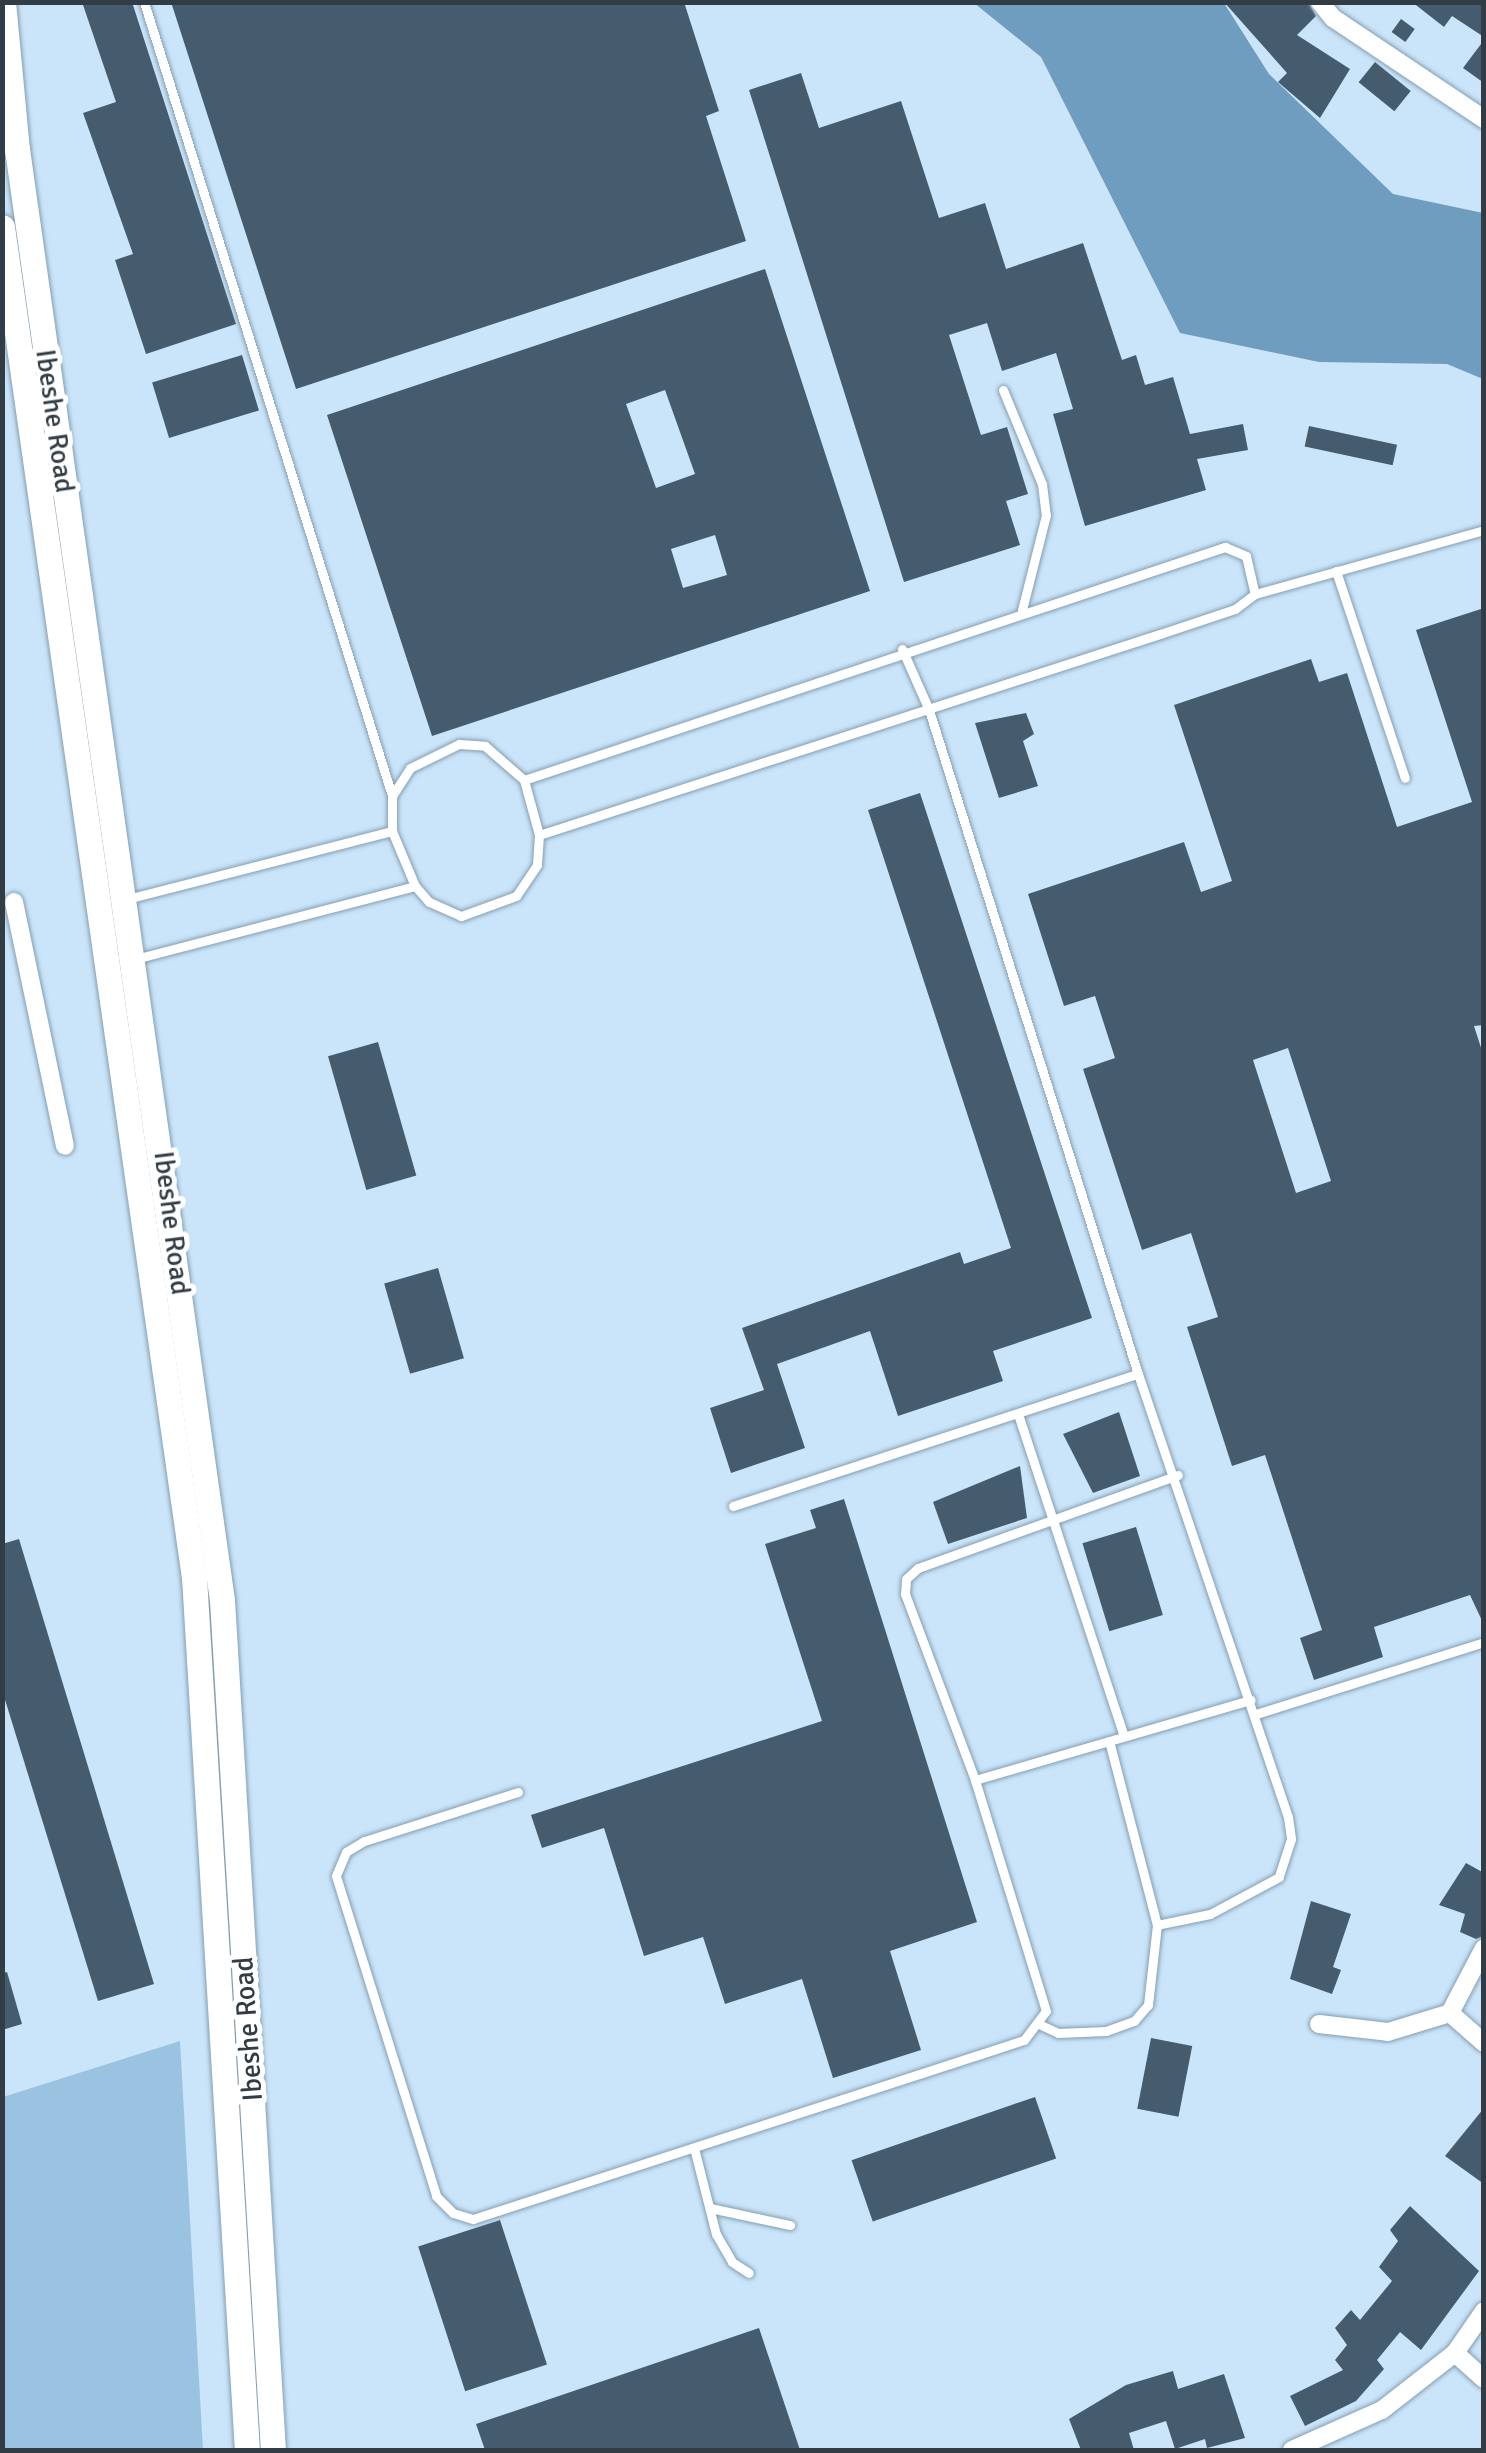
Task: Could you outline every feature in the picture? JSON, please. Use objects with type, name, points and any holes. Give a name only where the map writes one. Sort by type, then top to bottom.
[{"type":"main road","name":"Ibeshe Road","points":[[3,2],[20,168],[127,899],[222,1600],[273,2450]]},
{"type":"main road","name":"Ibeshe Road","points":[[2,227],[194,1577],[247,2450]]},
{"type":"street","points":[[1320,2],[1333,18],[1484,119]]},
{"type":"street","points":[[14,902],[65,1146]]},
{"type":"street","points":[[1320,2024],[1388,2032],[1450,2013],[1484,1948]]},
{"type":"street","points":[[1450,2013],[1484,2043]]},
{"type":"street","points":[[1292,2450],[1382,2410],[1455,2353],[1484,2311]]},
{"type":"street","points":[[1455,2353],[1484,2378]]},
{"type":"lane","points":[[144,2],[392,796],[392,831],[415,886],[429,902],[461,916],[516,896],[538,864],[538,835],[524,780],[484,746],[458,744],[410,768],[392,796]]},
{"type":"lane","points":[[1003,390],[1042,484],[1046,515],[1022,610]]},
{"type":"lane","points":[[538,835],[1234,609],[1255,594],[1484,530]]},
{"type":"lane","points":[[524,780],[902,649],[1226,546],[1246,556],[1255,594]]},
{"type":"lane","points":[[1336,570],[1405,778]]},
{"type":"lane","points":[[902,649],[929,710],[1138,1374],[1178,1475],[1288,1817],[1291,1839],[1279,1878],[1210,1914],[1157,1924]]},
{"type":"lane","points":[[127,899],[392,831]]},
{"type":"lane","points":[[135,959],[415,886]]},
{"type":"lane","points":[[733,1506],[1138,1374]]},
{"type":"lane","points":[[1018,1414],[1124,1736]]},
{"type":"lane","points":[[518,1792],[364,1840],[346,1852],[336,1876],[436,2196],[453,2213],[473,2218],[1024,2040],[1041,2025],[1046,2011],[976,1780],[905,1594],[906,1580],[918,1568],[1178,1475]]},
{"type":"lane","points":[[1256,1714],[1484,1642]]},
{"type":"lane","points":[[976,1780],[1251,1700]]},
{"type":"lane","points":[[1041,2025],[1058,2033],[1106,2030],[1146,2012],[1157,1924],[1109,1741]]},
{"type":"lane","points":[[694,2148],[710,2208],[732,2262],[749,2273]]},
{"type":"lane","points":[[710,2208],[790,2225]]},
{"type":"shaded area","points":[[974,3],[1224,3],[1269,74],[1393,194],[1483,213],[1483,379],[1447,364],[1319,362],[1180,333],[1041,57]]},
{"type":"shaded area","points":[[180,2041],[203,2450],[3,2450],[3,2097]]},
{"type":"building","points":[[82,2],[132,2],[236,324],[146,354],[115,260],[133,254],[83,113],[116,102]]},
{"type":"building","points":[[171,2],[684,2],[719,111],[706,116],[746,241],[296,389]]},
{"type":"building","points":[[1224,2],[1308,2],[1316,16],[1297,35],[1350,69],[1320,118],[1278,82],[1287,73]]},
{"type":"building","points":[[1412,2],[1484,2],[1484,37],[1452,16],[1444,27]]},
{"type":"building","points":[[1401,19],[1415,29],[1405,42],[1392,32]]},
{"type":"building","points":[[1484,40],[1484,83],[1463,68]]},
{"type":"building","points":[[1375,62],[1411,91],[1394,111],[1359,82]]},
{"type":"building","points":[[801,73],[819,128],[901,101],[939,218],[985,203],[1006,269],[1083,243],[1122,360],[1136,355],[1145,385],[1173,377],[1190,434],[1243,424],[1248,450],[1197,459],[1206,490],[1085,526],[1053,414],[1073,409],[1056,353],[1002,371],[987,323],[949,335],[981,435],[1007,427],[1028,494],[1006,501],[1020,545],[904,582],[749,90]]},
{"type":"building","points":[[765,269],[870,591],[432,736],[327,415]],"holes":[[[665,390],[695,474],[656,488],[626,404]],[[715,535],[727,575],[683,588],[671,549]]]},
{"type":"building","points":[[242,355],[259,410],[169,438],[152,382]]},
{"type":"building","points":[[1309,426],[1397,445],[1393,465],[1305,447]]},
{"type":"building","points":[[1484,608],[1484,1025],[1474,1026],[1484,1057],[1484,1625],[1470,1595],[1374,1627],[1383,1657],[1314,1680],[1300,1638],[1322,1630],[1265,1455],[1232,1466],[1187,1327],[1218,1317],[1191,1233],[1142,1250],[1083,1069],[1115,1058],[1095,996],[1064,1006],[1028,894],[1184,842],[1201,892],[1232,881],[1174,705],[1311,659],[1319,682],[1347,673],[1397,827],[1472,802],[1416,630]],"holes":[[[1288,1048],[1331,1181],[1296,1193],[1253,1060]]]},
{"type":"building","points":[[1026,713],[1034,734],[1023,741],[1038,786],[999,798],[975,723]]},
{"type":"building","points":[[920,793],[1092,1318],[993,1351],[1003,1381],[898,1416],[870,1331],[777,1364],[805,1448],[731,1473],[710,1408],[764,1390],[742,1328],[960,1252],[964,1264],[1011,1248],[868,810]]},
{"type":"building","points":[[378,1042],[416,1176],[366,1190],[328,1056]]},
{"type":"building","points":[[438,1268],[464,1358],[410,1374],[384,1283]]},
{"type":"building","points":[[1119,1412],[1140,1476],[1093,1493],[1063,1434]]},
{"type":"building","points":[[1020,1466],[1027,1518],[948,1544],[933,1502]]},
{"type":"building","points":[[844,1499],[977,1922],[890,1951],[921,2050],[833,2078],[802,1979],[725,2004],[703,1937],[644,1956],[604,1828],[542,1848],[531,1815],[822,1721],[765,1544],[816,1528],[810,1510]]},
{"type":"building","points":[[1136,1527],[1163,1615],[1109,1631],[1082,1543]]},
{"type":"building","points":[[19,1539],[154,1984],[98,2001],[2,1690],[2,1544]]},
{"type":"building","points":[[1466,1863],[1484,1873],[1484,1936],[1476,1939],[1460,1932],[1465,1914],[1439,1905]]},
{"type":"building","points":[[1311,1901],[1351,1914],[1333,1967],[1341,1970],[1332,1994],[1290,1979]]},
{"type":"building","points":[[7,1972],[22,2024],[2,2030],[2,1973]]},
{"type":"building","points":[[1151,2038],[1192,2046],[1178,2117],[1137,2109]]},
{"type":"building","points":[[1035,2097],[1056,2158],[873,2222],[852,2160]]},
{"type":"building","points":[[1484,2108],[1484,2184],[1445,2156]]},
{"type":"building","points":[[1410,2206],[1479,2271],[1421,2350],[1400,2332],[1377,2360],[1384,2369],[1356,2401],[1305,2426],[1290,2396],[1343,2370],[1335,2360],[1347,2345],[1335,2328],[1351,2310],[1360,2320],[1392,2281],[1379,2267],[1398,2241],[1390,2230]]},
{"type":"building","points":[[500,2220],[547,2365],[465,2391],[418,2247]]},
{"type":"building","points":[[759,2328],[800,2450],[485,2450],[476,2424]]},
{"type":"building","points":[[1173,2371],[1178,2389],[1224,2374],[1245,2438],[1207,2448],[1205,2439],[1175,2449],[1166,2421],[1129,2433],[1134,2450],[1081,2450],[1069,2419],[1126,2385]]}]
